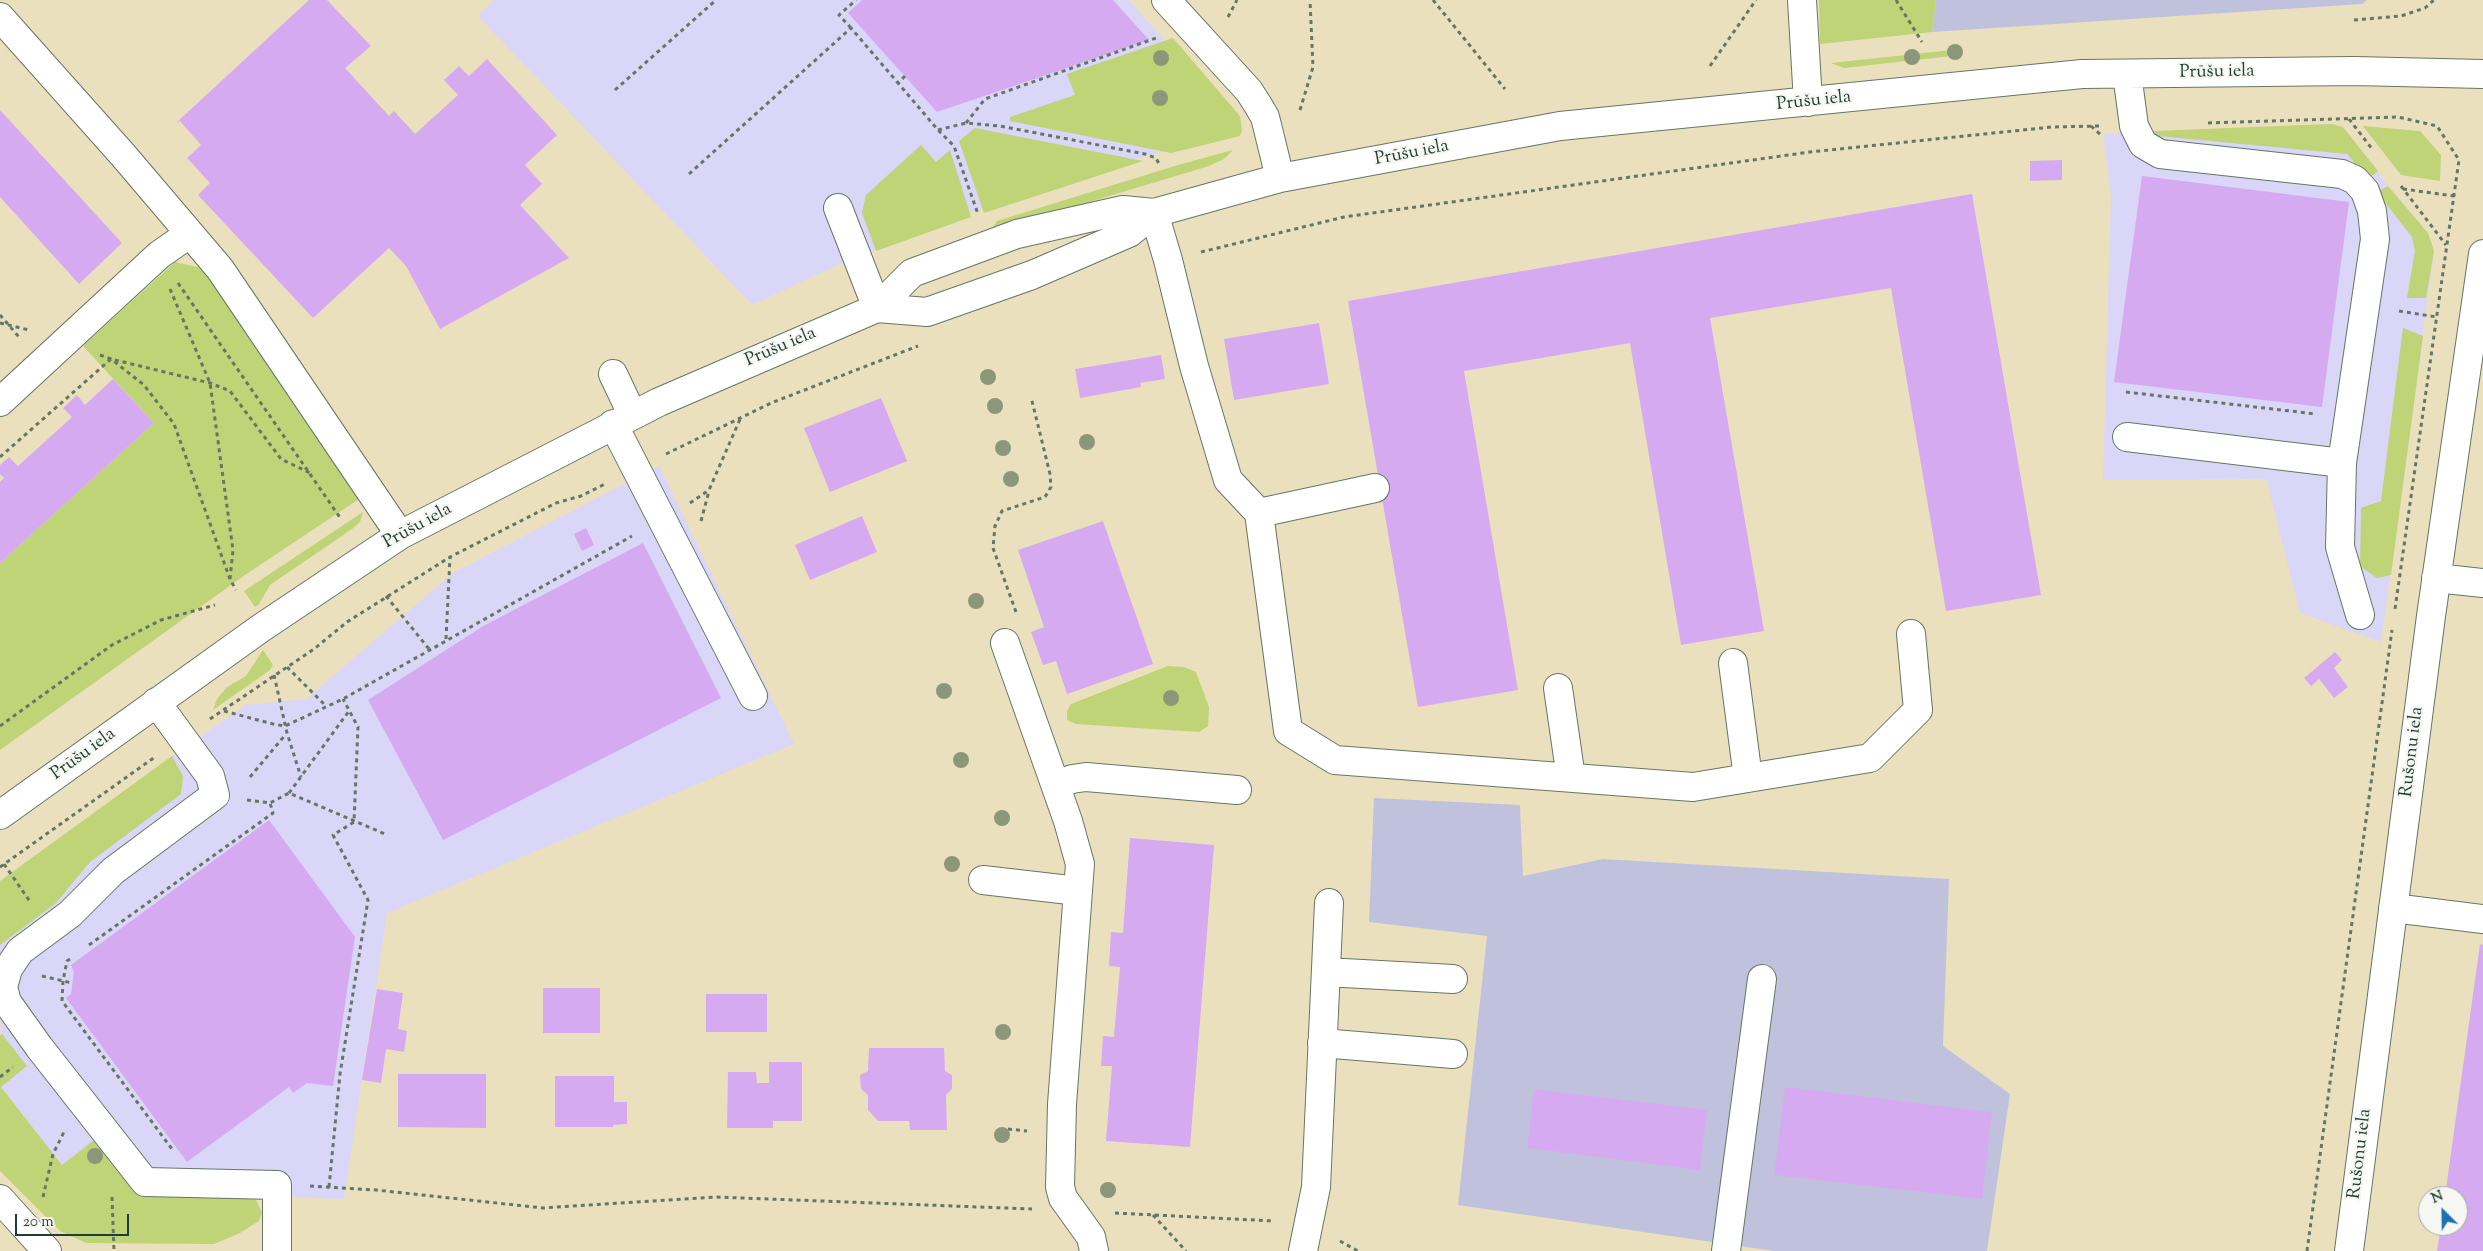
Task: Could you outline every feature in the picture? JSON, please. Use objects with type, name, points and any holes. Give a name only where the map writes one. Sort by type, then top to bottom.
[{"type":"street","points":[[1802,0],[1808,102]]},
{"type":"street","points":[[1174,10],[1249,91],[1258,105],[1265,117],[1280,178]]},
{"type":"street","points":[[0,17],[123,155],[220,269],[400,535]]},
{"type":"street","name":"Prūšu iela","points":[[0,815],[156,702],[400,535],[622,419],[786,345],[877,308],[912,273],[1017,234],[1123,210],[1154,213],[1280,178],[1560,126],[2082,74],[2354,71],[2483,74]]},
{"type":"street","points":[[2127,74],[2134,126],[2143,144],[2160,154],[2342,174],[2355,180],[2365,191],[2372,211],[2375,239],[2342,463],[2340,547],[2360,615]]},
{"type":"street","points":[[838,208],[877,308]]},
{"type":"street","points":[[1154,213],[1168,260],[1194,366],[1228,480],[1259,513],[1288,732],[1335,760],[1692,787],[1870,758],[1918,710],[1911,634]]},
{"type":"street","name":"Prūšu iela","points":[[877,308],[927,312],[1032,275],[1120,237],[1129,233],[1154,213]]},
{"type":"street","points":[[0,402],[159,255],[189,234]]},
{"type":"street","name":"Rušonu iela","points":[[2349,1251],[2436,578],[2483,254]]},
{"type":"street","points":[[614,374],[622,419],[636,468],[753,696]]},
{"type":"street","points":[[2127,437],[2342,463]]},
{"type":"street","points":[[1259,513],[1375,488]]},
{"type":"street","points":[[2436,578],[2483,583]]},
{"type":"street","points":[[1012,632],[1080,864],[1062,1104],[1060,1188],[1063,1198],[1090,1237],[1094,1251]]},
{"type":"street","points":[[1733,663],[1748,778]]},
{"type":"street","points":[[1558,688],[1571,778]]},
{"type":"street","points":[[156,702],[210,776],[215,795],[113,871],[70,914],[20,951],[8,969],[2,987],[6,1002],[145,1182],[277,1185],[277,1251]]},
{"type":"street","points":[[1056,786],[1072,779],[1086,777],[1237,790]]},
{"type":"street","points":[[983,880],[1078,891]]},
{"type":"street","points":[[1303,1251],[1316,1187],[1329,903]]},
{"type":"street","points":[[2393,908],[2483,919]]},
{"type":"street","points":[[1326,972],[1453,979]]},
{"type":"street","points":[[1726,1251],[1762,979]]},
{"type":"street","points":[[1322,1043],[1453,1054]]},
{"type":"street","points":[[0,1199],[42,1245]]},
{"type":"path","points":[[615,90],[716,0]]},
{"type":"path","points":[[856,0],[839,15],[954,146],[980,221]]},
{"type":"path","points":[[1298,115],[1313,67],[1310,0]]},
{"type":"path","points":[[1433,0],[1505,89]]},
{"type":"path","points":[[1710,66],[1756,0]]},
{"type":"path","points":[[1896,0],[1922,42]]},
{"type":"path","points":[[2354,20],[2401,16],[2425,8],[2434,0]]},
{"type":"path","points":[[966,123],[985,99],[1153,40],[1167,33],[1174,10]]},
{"type":"path","points":[[689,174],[850,28]]},
{"type":"path","points":[[898,83],[905,76]]},
{"type":"path","points":[[2203,123],[2398,117],[2438,126],[2459,160],[2394,614]]},
{"type":"path","points":[[938,130],[966,123],[1000,126],[1144,154],[1156,158],[1159,164]]},
{"type":"path","points":[[2090,126],[2106,139]]},
{"type":"path","points":[[1168,260],[1344,217],[1810,152],[2052,127],[2134,126]]},
{"type":"path","points":[[2404,189],[2454,196]]},
{"type":"path","points":[[159,255],[168,283],[210,383],[233,550],[230,578]]},
{"type":"path","points":[[159,255],[341,519]]},
{"type":"path","points":[[2407,312],[2436,317]]},
{"type":"path","points":[[0,315],[9,325]]},
{"type":"path","points":[[0,867],[183,737],[287,667],[347,622],[450,557],[556,503],[581,496],[741,417],[922,345]]},
{"type":"path","points":[[111,359],[210,383],[230,391],[281,459],[310,473]]},
{"type":"path","points":[[0,457],[111,359]]},
{"type":"path","points":[[111,359],[144,385],[174,424],[236,590]]},
{"type":"path","points":[[2126,392],[2318,414]]},
{"type":"path","points":[[1012,632],[994,548],[995,526],[1002,510],[1045,497],[1051,487],[1050,474],[1031,397]]},
{"type":"path","points":[[224,710],[285,726],[343,699],[446,639],[662,519],[710,490],[741,417]]},
{"type":"path","points":[[446,639],[450,557]]},
{"type":"path","points":[[386,596],[429,649]]},
{"type":"path","points":[[0,726],[112,645],[161,620],[215,605]]},
{"type":"path","points":[[2307,1251],[2392,624]]},
{"type":"path","points":[[287,667],[326,706]]},
{"type":"path","points":[[274,676],[285,726],[301,777]]},
{"type":"path","points":[[343,699],[358,727],[354,822]]},
{"type":"path","points":[[215,795],[270,803],[289,793],[350,711]]},
{"type":"path","points":[[250,777],[287,733]]},
{"type":"path","points":[[289,793],[385,834]]},
{"type":"path","points":[[83,949],[273,813],[270,803]]},
{"type":"path","points":[[328,1187],[340,1074],[368,900],[333,836],[354,822]]},
{"type":"path","points":[[4,864],[49,930]]},
{"type":"path","points":[[75,955],[67,961],[62,1001],[174,1152]]},
{"type":"path","points":[[42,1245],[39,1212],[53,1154],[80,1100]]},
{"type":"path","points":[[277,1185],[328,1187],[543,1208],[716,1197],[1309,1222],[1358,1251]]},
{"type":"path","points":[[1152,1215],[1186,1251]]},
{"type":"shaded area","points":[[494,0],[1129,0],[1242,128],[1106,168],[956,217],[840,264],[752,305],[478,16]]},
{"type":"shaded area","points":[[1936,0],[2367,0],[2362,4],[1932,32]]},
{"type":"shaded area","points":[[2332,124],[2343,127],[2388,186],[2428,233],[2434,251],[2381,642],[2300,613],[2266,479],[2103,480],[2111,196],[2103,134]]},
{"type":"shaded area","points":[[659,466],[794,744],[387,913],[344,1199],[137,1193],[94,1140],[62,1165],[1,1087],[0,945],[56,903],[90,862],[183,776],[172,756],[246,705],[306,699],[453,573]]},
{"type":"shaded area","points":[[1374,798],[1520,805],[1523,876],[1603,859],[1949,879],[1943,1046],[2010,1094],[1987,1251],[1774,1251],[1458,1205],[1487,936],[1369,922]]},
{"type":"green space","points":[[1819,0],[1936,0],[1932,32],[1820,44]]},
{"type":"green space","points":[[1173,38],[1240,116],[1242,130],[1240,136],[1171,153],[1010,121],[1010,117],[1075,95],[1067,74]]},
{"type":"green space","points":[[1961,49],[1961,55],[1844,68],[1831,63]]},
{"type":"green space","points":[[2332,124],[2343,127],[2378,171],[2368,179],[2347,154],[2158,136],[2153,131]]},
{"type":"green space","points":[[2363,126],[2420,131],[2441,155],[2440,181],[2401,175]]},
{"type":"green space","points":[[975,128],[1143,161],[984,213],[959,141]]},
{"type":"green space","points":[[921,145],[936,162],[950,150],[971,217],[876,251],[862,213],[866,195]]},
{"type":"green space","points":[[1233,150],[1224,159],[1209,166],[993,231],[992,228],[997,221]]},
{"type":"green space","points":[[2388,186],[2428,233],[2434,251],[2426,298],[2407,298],[2415,251],[2412,237],[2377,192]]},
{"type":"green space","points":[[175,262],[202,268],[239,316],[362,497],[245,575],[0,750],[0,563],[154,423],[83,346]]},
{"type":"green space","points":[[2403,328],[2423,336],[2391,575],[2377,578],[2360,566],[2361,508],[2381,501]]},
{"type":"green space","points":[[363,512],[360,522],[352,529],[270,585],[259,604],[255,607],[244,591]]},
{"type":"green space","points":[[263,650],[273,665],[270,670],[213,710],[217,699],[227,687],[246,676]]},
{"type":"green space","points":[[1168,666],[1184,667],[1196,672],[1209,707],[1208,726],[1199,732],[1076,724],[1067,720],[1067,711],[1071,704]]},
{"type":"green space","points":[[172,756],[183,776],[181,794],[90,862],[56,903],[0,945],[0,881]]},
{"type":"green space","points":[[2,1034],[27,1066],[1,1087],[62,1165],[94,1140],[137,1193],[243,1195],[255,1198],[262,1212],[259,1221],[240,1233],[214,1244],[86,1243],[60,1231],[0,1171],[0,1035]]},
{"type":"building","points":[[309,0],[327,0],[371,46],[345,68],[389,116],[394,111],[415,134],[458,95],[444,80],[459,66],[469,76],[487,59],[557,135],[525,165],[542,184],[520,205],[569,258],[440,329],[406,266],[389,248],[313,318],[198,195],[210,183],[187,158],[201,145],[180,121],[176,123]]},
{"type":"building","points":[[862,0],[1113,0],[1149,40],[937,112],[848,13]]},
{"type":"building","points":[[0,110],[122,243],[79,284],[0,197]]},
{"type":"building","points":[[2062,160],[2062,180],[2030,181],[2030,161]]},
{"type":"building","points":[[2142,176],[2349,202],[2322,407],[2114,382]]},
{"type":"building","points":[[1972,194],[2041,595],[1946,611],[1891,288],[1710,318],[1764,631],[1681,645],[1630,343],[1464,371],[1518,690],[1418,707],[1348,301]]},
{"type":"building","points":[[1319,323],[1329,384],[1234,400],[1224,339]]},
{"type":"building","points":[[1161,355],[1165,379],[1140,383],[1141,387],[1080,398],[1075,369]]},
{"type":"building","points":[[113,379],[154,423],[0,563],[0,482],[4,478],[0,474],[0,465],[9,457],[18,466],[72,417],[63,408],[77,395],[85,405]]},
{"type":"building","points":[[881,398],[907,461],[830,492],[804,428]]},
{"type":"building","points":[[862,516],[877,552],[810,580],[795,545]]},
{"type":"building","points":[[1103,521],[1153,664],[1067,694],[1056,661],[1043,665],[1031,632],[1044,627],[1018,550]]},
{"type":"building","points":[[586,528],[594,545],[582,551],[574,534]]},
{"type":"building","points":[[643,543],[721,698],[443,840],[368,700],[485,625]]},
{"type":"building","points":[[2335,652],[2342,660],[2334,668],[2348,687],[2334,698],[2319,679],[2311,686],[2304,678]]},
{"type":"building","points":[[269,820],[355,937],[333,1086],[307,1083],[293,1093],[289,1087],[187,1162],[66,998],[71,994],[74,972],[71,965]]},
{"type":"building","points":[[1130,838],[1214,845],[1190,1147],[1106,1141],[1112,1066],[1101,1066],[1103,1036],[1114,1037],[1120,967],[1109,966],[1111,932],[1123,933]]},
{"type":"building","points":[[2480,944],[2483,945],[2483,1251],[2437,1251],[2439,1236],[2468,1236],[2468,1186],[2446,1186]]},
{"type":"building","points":[[543,988],[600,988],[600,1033],[543,1033]]},
{"type":"building","points":[[377,989],[403,993],[398,1029],[407,1031],[404,1052],[386,1049],[381,1083],[362,1080]]},
{"type":"building","points":[[706,994],[767,994],[767,1032],[706,1032]]},
{"type":"building","points":[[869,1048],[944,1048],[945,1071],[952,1075],[952,1089],[946,1095],[947,1130],[910,1130],[909,1121],[878,1121],[868,1110],[868,1095],[861,1089],[860,1075],[868,1071]]},
{"type":"building","points":[[769,1062],[802,1062],[802,1121],[773,1121],[773,1128],[727,1128],[728,1072],[756,1072],[757,1083],[769,1083]]},
{"type":"building","points":[[398,1074],[486,1074],[486,1128],[398,1127]]},
{"type":"building","points":[[555,1076],[614,1076],[614,1102],[627,1102],[627,1124],[613,1125],[613,1127],[555,1127]]},
{"type":"building","points":[[1785,1087],[1992,1112],[1982,1199],[1774,1175]]},
{"type":"building","points":[[1534,1089],[1707,1110],[1700,1170],[1527,1148]]}]
